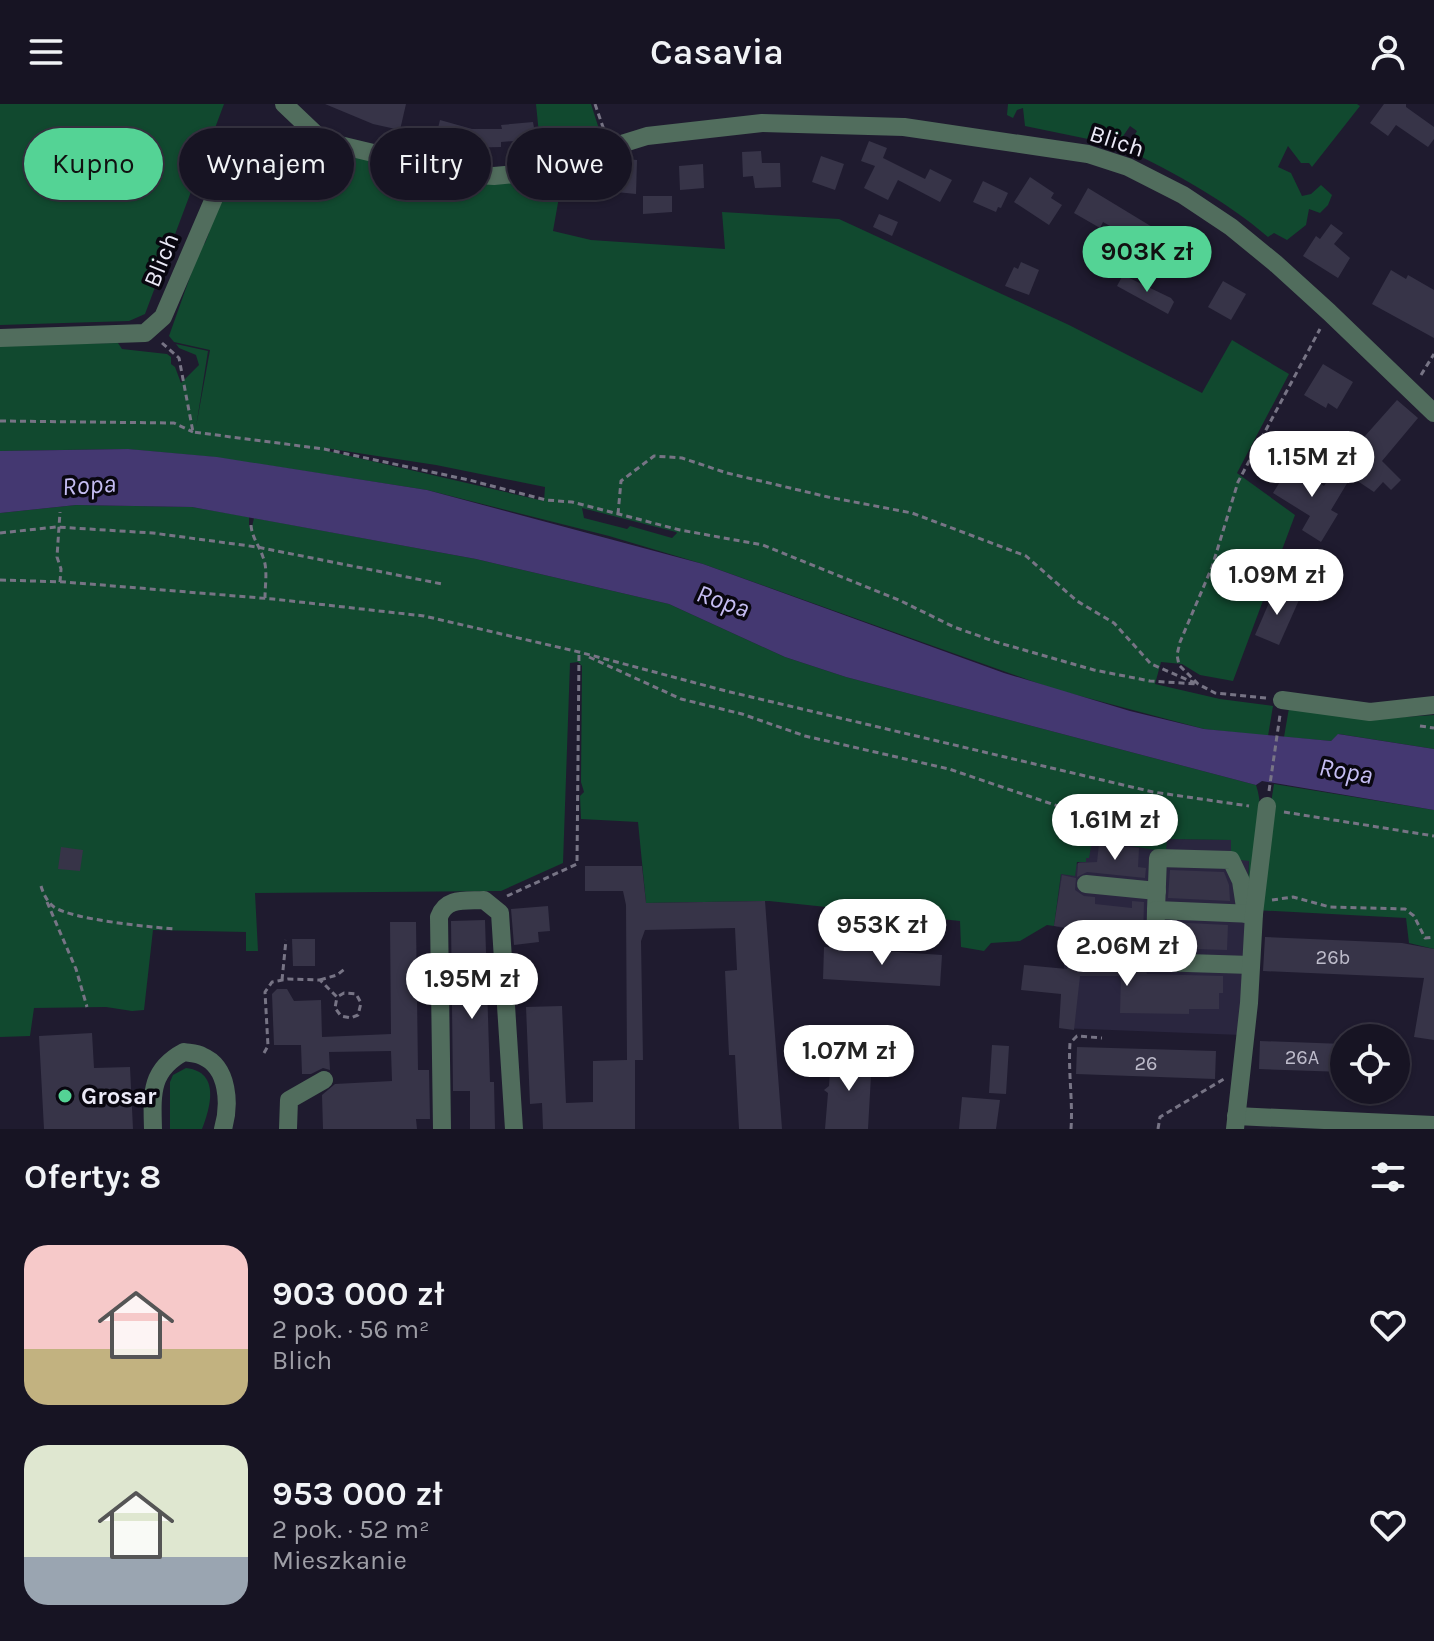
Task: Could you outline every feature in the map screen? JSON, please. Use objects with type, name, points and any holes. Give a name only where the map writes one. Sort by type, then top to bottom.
[{"type":"street","points":[[284,104],[309,128]]},
{"type":"street","name":"Blich","points":[[354,148],[461,174],[494,176],[528,173],[647,136],[762,123],[904,127],[1088,154],[1128,167],[1183,195],[1231,227],[1329,312],[1434,413]]},
{"type":"street","name":"Blich","points":[[149,330],[163,317],[213,200]]},
{"type":"street","points":[[0,338],[118,335],[149,330]]},
{"type":"street","points":[[1282,702],[1370,712],[1434,705]]},
{"type":"street","points":[[1267,808],[1251,911],[1249,1003],[1235,1123],[1434,1125]]},
{"type":"street","points":[[1251,911],[1231,860],[1158,858],[1155,962],[1251,965]]},
{"type":"street","points":[[1086,884],[1157,891]]},
{"type":"street","points":[[442,1129],[439,917],[450,902],[484,900],[500,913],[514,1129]]},
{"type":"street","points":[[1156,910],[1251,911]]},
{"type":"street","points":[[153,1129],[152,1098],[157,1075],[168,1060],[184,1052],[204,1056],[220,1072],[228,1095],[223,1129]]},
{"type":"street","points":[[288,1129],[289,1100],[324,1080]]},
{"type":"path","points":[[595,104],[601,122]]},
{"type":"path","points":[[1198,684],[1179,665],[1177,655],[1180,642],[1212,567],[1238,482],[1329,312]]},
{"type":"path","points":[[149,330],[179,358],[193,432]]},
{"type":"path","points":[[1420,376],[1434,354]]},
{"type":"path","points":[[0,421],[174,423],[193,432],[324,449],[546,500],[572,502],[680,530],[763,545],[996,642],[1094,670],[1150,681],[1198,684]]},
{"type":"path","points":[[618,514],[621,481],[654,456],[682,458],[727,473],[912,513],[1026,556],[1077,601],[1114,623],[1151,664],[1215,693],[1282,702],[1267,808]]},
{"type":"path","points":[[60,512],[57,557],[61,569],[60,582]]},
{"type":"path","points":[[251,525],[266,567],[265,599]]},
{"type":"path","points":[[0,533],[60,527],[153,533],[257,547],[442,584]]},
{"type":"path","points":[[0,580],[265,599],[424,616],[1153,792],[1434,836]]},
{"type":"path","points":[[579,652],[681,699],[742,714],[805,736],[949,769],[1096,819]]},
{"type":"path","points":[[500,913],[505,897],[577,864],[579,652]]},
{"type":"path","points":[[41,886],[76,969],[87,1007]]},
{"type":"path","points":[[44,894],[53,906],[64,911],[102,920],[175,929]]},
{"type":"path","points":[[1251,911],[1293,897],[1330,907],[1405,909],[1414,916],[1425,938],[1434,937]]},
{"type":"path","points":[[282,980],[286,940]]},
{"type":"path","points":[[264,1053],[268,1046],[265,992],[272,982],[320,980],[337,975],[346,968]]},
{"type":"path","points":[[320,980],[337,997]]},
{"type":"path","points":[[344,993],[356,994],[361,1003],[358,1015],[351,1018],[341,1016],[335,1008],[337,997],[344,993]]},
{"type":"path","points":[[1071,1129],[1070,1043],[1077,1036],[1102,1038]]},
{"type":"path","points":[[1158,1129],[1160,1117],[1241,1069]]},
{"type":"shaded area","points":[[1094,824],[1129,830],[1127,845],[1165,851],[1166,839],[1232,840],[1249,860],[1242,1035],[1059,1028],[1067,929],[1054,926],[1061,874],[1086,858]]},
{"type":"green space","points":[[0,104],[224,104],[215,128],[179,128],[179,200],[188,200],[145,314],[129,321],[0,325]]},
{"type":"green space","points":[[536,104],[591,104],[599,128],[538,128]]},
{"type":"green space","points":[[1008,104],[1360,106],[1312,167],[1309,163],[1301,163],[1288,146],[1278,167],[1291,173],[1302,196],[1311,194],[1321,185],[1332,195],[1320,213],[1309,209],[1306,225],[1287,240],[1274,233],[1268,237],[1217,199],[1126,149],[1137,131],[1130,126],[1117,145],[1025,126],[1023,108],[1017,110],[1013,118],[1007,115]]},
{"type":"green space","points":[[354,153],[370,155],[370,200],[491,200],[491,171],[507,173],[507,200],[558,200],[553,231],[591,240],[725,249],[722,212],[839,219],[1069,325],[1202,393],[1232,340],[1289,374],[1237,473],[1295,515],[1233,681],[1200,675],[1182,664],[1161,662],[1155,684],[1220,699],[1273,706],[1268,736],[1204,729],[1054,689],[703,564],[609,536],[427,490],[213,457],[126,449],[0,451],[0,345],[118,343],[122,349],[167,354],[181,383],[199,365],[196,355],[176,344],[208,351],[196,427],[210,350],[174,342],[169,336],[201,246],[209,233],[207,230],[223,200],[354,200]],"holes":[[[324,450],[436,465],[545,487],[544,501]],[[582,508],[676,532],[672,538],[630,526],[627,529],[584,518]]]},
{"type":"green space","points":[[76,505],[192,507],[249,517],[249,526],[252,527],[254,518],[476,559],[669,604],[785,657],[846,677],[1256,785],[1260,824],[1248,889],[1249,861],[1231,859],[1231,840],[1167,839],[1166,852],[1126,845],[1129,830],[1095,824],[1089,858],[1086,862],[1077,862],[1075,876],[1061,874],[1054,926],[1047,925],[1020,941],[991,943],[984,951],[961,947],[960,921],[769,901],[646,903],[638,822],[581,819],[580,796],[584,792],[581,782],[582,666],[578,662],[570,663],[563,863],[501,891],[255,893],[258,951],[246,951],[246,932],[153,930],[144,1010],[34,1008],[30,1036],[0,1037],[0,513]]},
{"type":"green space","points":[[1289,708],[1374,719],[1434,715],[1434,749],[1339,734],[1331,741],[1284,737]]},
{"type":"green space","points":[[1274,784],[1434,810],[1434,949],[1409,943],[1406,918],[1254,910]]},
{"type":"green space","points":[[186,1068],[197,1071],[209,1084],[208,1111],[202,1129],[170,1129],[170,1082],[173,1075]]},
{"type":"water","name":"Ropa","points":[[128,449],[217,457],[427,490],[703,564],[1004,673],[1130,711],[1204,729],[1331,741],[1338,734],[1434,749],[1434,810],[1262,781],[1256,785],[846,677],[785,657],[669,604],[476,559],[192,507],[76,505],[0,513],[0,451]]},
{"type":"building","points":[[325,104],[406,104],[400,128],[373,124]]},
{"type":"building","points":[[1384,104],[1406,104],[1434,127],[1434,139],[1428,147],[1396,125],[1388,136],[1370,123]]},
{"type":"building","points":[[440,120],[468,128],[438,128]]},
{"type":"building","points":[[533,122],[534,128],[507,128],[507,141],[501,142],[501,147],[491,147],[491,129]]},
{"type":"building","points":[[869,141],[887,148],[883,158],[925,179],[930,169],[952,180],[940,202],[898,180],[888,200],[864,188],[875,166],[861,161]]},
{"type":"building","points":[[761,151],[762,163],[780,163],[781,187],[755,188],[753,176],[743,177],[742,152]]},
{"type":"building","points":[[821,156],[844,164],[835,190],[812,182]]},
{"type":"building","points":[[632,160],[637,160],[636,194],[632,194]]},
{"type":"building","points":[[703,164],[704,188],[680,190],[679,166]]},
{"type":"building","points":[[1030,177],[1054,193],[1051,198],[1062,205],[1049,225],[1014,202]]},
{"type":"building","points":[[983,181],[1008,193],[996,212],[973,202]]},
{"type":"building","points":[[1088,188],[1177,242],[1180,236],[1200,248],[1205,253],[1197,266],[1194,264],[1189,272],[1103,222],[1100,228],[1074,213]]},
{"type":"building","points":[[643,196],[672,196],[672,212],[643,214]]},
{"type":"building","points":[[879,214],[898,222],[892,236],[873,227]]},
{"type":"building","points":[[1331,224],[1343,233],[1334,244],[1350,258],[1338,278],[1303,256],[1316,236],[1320,239]]},
{"type":"building","points":[[1021,262],[1039,270],[1029,295],[1005,286],[1014,267],[1018,269]]},
{"type":"building","points":[[1391,270],[1406,279],[1408,275],[1434,290],[1434,338],[1372,304]]},
{"type":"building","points":[[1123,275],[1171,298],[1174,302],[1168,314],[1117,286]]},
{"type":"building","points":[[1223,281],[1246,294],[1231,320],[1208,307]]},
{"type":"building","points":[[1323,364],[1353,382],[1337,409],[1328,403],[1326,408],[1304,395]]},
{"type":"building","points":[[1397,400],[1418,418],[1382,461],[1401,480],[1391,490],[1383,482],[1374,492],[1341,470],[1365,436]]},
{"type":"building","points":[[1291,464],[1324,486],[1334,470],[1349,480],[1331,510],[1338,514],[1321,542],[1302,530],[1310,516],[1273,493]]},
{"type":"building","points":[[1275,589],[1299,600],[1279,645],[1255,635]]},
{"type":"building","points":[[1099,844],[1139,848],[1138,867],[1146,868],[1145,878],[1087,872],[1077,877],[1078,863],[1097,862]]},
{"type":"building","points":[[61,847],[83,850],[80,871],[58,869]]},
{"type":"building","points":[[585,866],[642,866],[646,903],[765,901],[782,1129],[739,1129],[735,1055],[729,1055],[725,971],[737,970],[735,928],[645,930],[641,941],[643,1060],[635,1060],[635,1129],[543,1129],[542,1103],[530,1104],[526,1007],[562,1006],[566,1103],[593,1102],[593,1061],[627,1060],[626,905],[623,891],[585,891]]},
{"type":"building","points":[[1170,870],[1224,872],[1230,901],[1168,898]]},
{"type":"building","points":[[1062,875],[1076,878],[1075,890],[1084,896],[1095,897],[1095,904],[1132,908],[1132,901],[1144,902],[1143,940],[1070,932],[1070,928],[1054,926]]},
{"type":"building","points":[[548,906],[550,931],[538,932],[539,942],[514,945],[511,909]]},
{"type":"building","points":[[485,920],[490,1082],[494,1082],[495,1129],[470,1129],[470,1091],[453,1091],[451,921]]},
{"type":"building","points":[[390,922],[416,922],[418,1070],[429,1070],[430,1119],[416,1119],[417,1129],[323,1129],[322,1095],[335,1084],[392,1081],[391,1051],[329,1052],[330,1070],[323,1068],[311,1074],[302,1074],[301,1045],[274,1045],[272,994],[277,989],[287,989],[294,1001],[321,1000],[322,1037],[391,1034]]},
{"type":"building","points":[[1168,922],[1228,925],[1227,950],[1196,949],[1176,944],[1176,935],[1168,935]]},
{"type":"building","points":[[1265,937],[1402,943],[1434,949],[1434,1040],[1414,1037],[1424,978],[1263,971]]},
{"type":"building","points":[[292,939],[315,939],[315,966],[293,966]]},
{"type":"building","points":[[824,947],[942,955],[940,986],[823,979]]},
{"type":"building","points":[[1067,962],[1143,962],[1147,974],[1223,976],[1219,1009],[1189,1009],[1189,1014],[1120,1013],[1121,976],[1080,976],[1074,1030],[1059,1028],[1061,994],[1021,990],[1024,965],[1067,969]]},
{"type":"building","name":"Grosar","points":[[92,1033],[94,1068],[130,1067],[133,1129],[44,1129],[39,1036]]},
{"type":"building","points":[[1260,1041],[1330,1044],[1330,1072],[1259,1069]]},
{"type":"building","points":[[992,1045],[1009,1046],[1006,1094],[989,1093]]},
{"type":"building","points":[[1077,1047],[1216,1051],[1215,1079],[1076,1074]]},
{"type":"building","points":[[831,1055],[872,1058],[868,1129],[825,1129],[828,1093],[824,1090],[829,1086]]},
{"type":"building","points":[[962,1097],[1000,1100],[996,1129],[959,1129]]},
{"type":"place","name":"Grosar","points":[[65,1096]]}]
